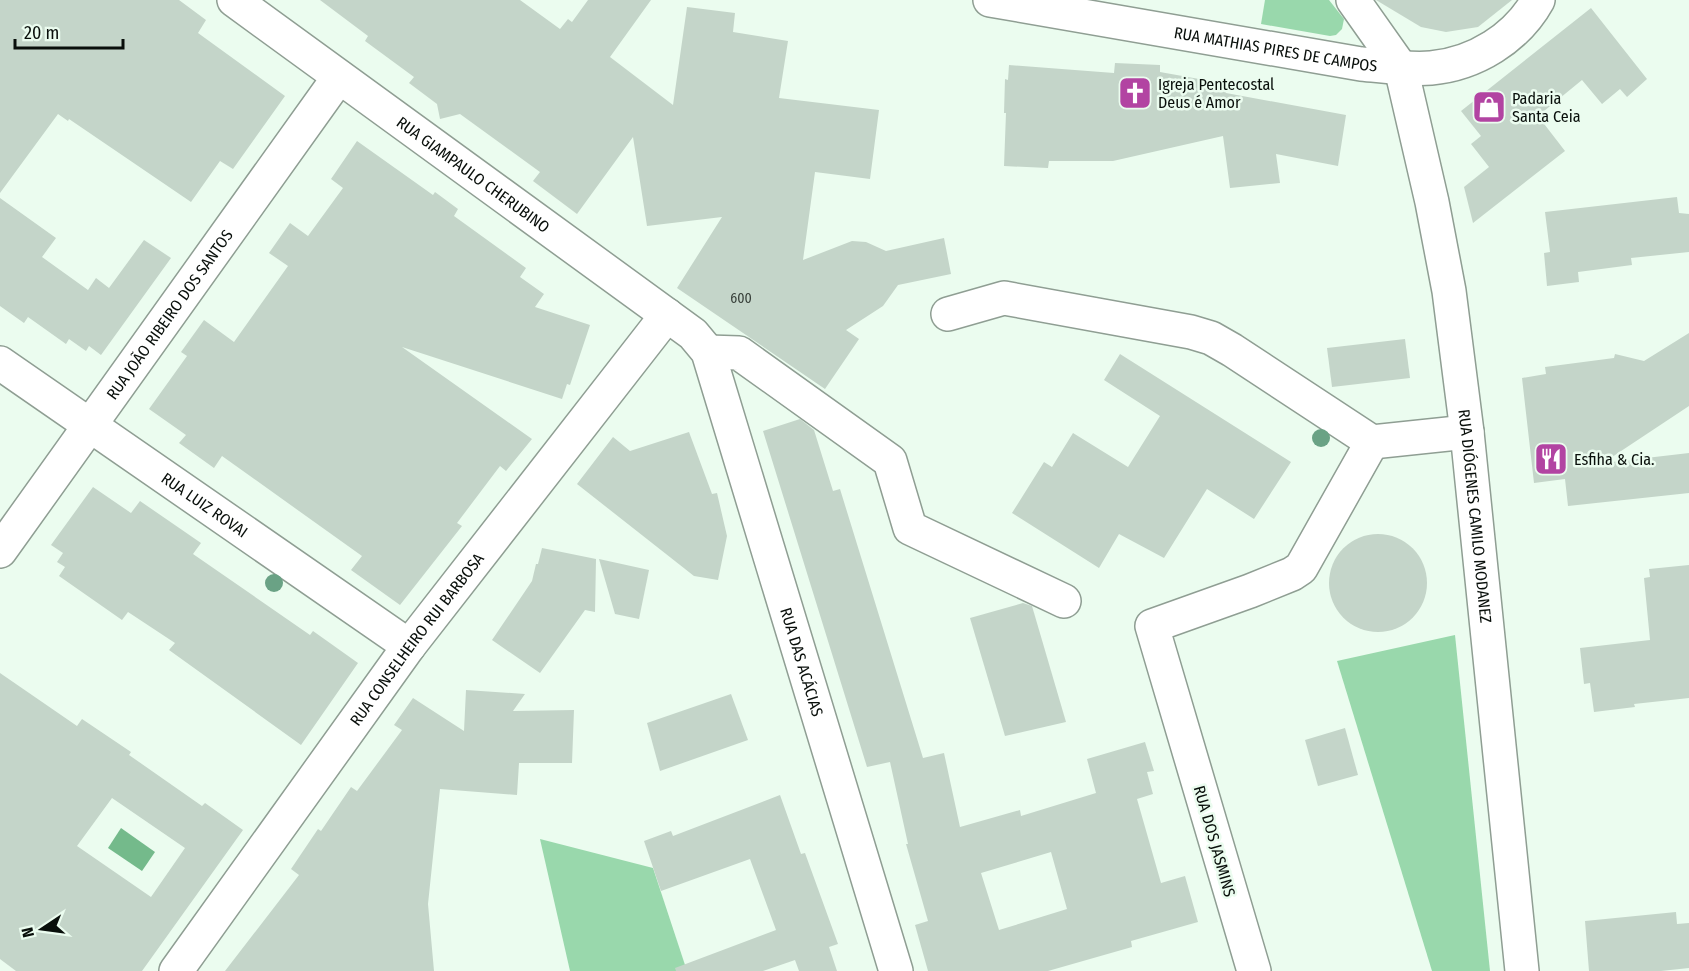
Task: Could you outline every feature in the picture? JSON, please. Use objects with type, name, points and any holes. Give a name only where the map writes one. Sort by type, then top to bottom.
[{"type":"street","name":"RUA GIAMPAULO CHERUBINO","points":[[234,0],[693,334],[708,352]]},
{"type":"street","name":"RUA MATHIAS PIRES DE CAMPOS","points":[[990,0],[1361,64],[1401,68],[1444,66],[1479,54],[1503,40],[1524,22],[1538,0]]},
{"type":"street","points":[[1353,0],[1401,68]]},
{"type":"street","name":"RUA DIÓGENES CAMILO MODANEZ","points":[[1401,68],[1432,201],[1449,291],[1467,432],[1522,971]]},
{"type":"street","name":"RUA JOÃO RIBEIRO DOS SANTOS","points":[[0,551],[339,77]]},
{"type":"street","points":[[948,314],[1004,298],[1191,332],[1211,338],[1232,350],[1372,442],[1467,432]]},
{"type":"street","name":"RUA CONSELHEIRO RUI BARBOSA","points":[[176,971],[410,646],[667,315]]},
{"type":"street","points":[[708,352],[738,352],[890,461],[910,528],[1065,601]]},
{"type":"street","name":"RUA DAS ACÁCIAS","points":[[708,352],[896,971]]},
{"type":"street","name":"RUA LUIZ ROVAI","points":[[0,363],[410,646]]},
{"type":"street","name":"RUA DOS JASMINS","points":[[1254,971],[1152,627],[1250,591],[1301,568],[1372,442]]},
{"type":"shaded area","points":[[1265,0],[1329,0],[1344,19],[1342,29],[1336,35],[1330,36],[1261,24]]},
{"type":"shaded area","points":[[1455,635],[1490,971],[1432,971],[1337,661]]},
{"type":"shaded area","points":[[121,828],[155,852],[142,871],[108,848]]},
{"type":"shaded area","points":[[540,839],[653,868],[687,971],[570,971]]},
{"type":"building","points":[[0,0],[179,0],[206,20],[198,33],[285,96],[233,169],[220,161],[191,202],[69,119],[68,121],[58,114],[0,193]]},
{"type":"building","points":[[320,0],[520,0],[560,29],[568,19],[572,22],[588,0],[651,0],[610,57],[673,105],[687,7],[735,13],[733,32],[788,41],[779,98],[879,110],[870,179],[815,172],[803,260],[852,241],[866,242],[886,251],[944,238],[951,274],[898,285],[883,306],[846,330],[859,339],[825,389],[677,288],[722,217],[647,226],[633,137],[577,214],[533,181],[540,172],[460,114],[440,119],[437,104],[409,83],[414,77],[365,41],[368,36]]},
{"type":"building","points":[[1376,0],[1512,0],[1478,27],[1446,32],[1421,27]]},
{"type":"building","points":[[1591,8],[1647,79],[1627,97],[1620,89],[1602,104],[1582,80],[1538,116],[1565,151],[1473,223],[1464,187],[1489,167],[1471,144],[1481,136],[1461,111]]},
{"type":"building","points":[[1115,63],[1160,65],[1160,72],[1227,84],[1226,93],[1346,115],[1338,166],[1276,154],[1280,183],[1230,188],[1223,136],[1113,161],[1049,161],[1048,168],[1004,166],[1005,79],[1008,80],[1009,65],[1114,73]]},
{"type":"building","points":[[357,141],[433,195],[435,192],[458,209],[454,216],[526,268],[520,277],[544,294],[535,307],[590,325],[570,385],[567,384],[562,399],[402,347],[532,439],[506,471],[500,466],[457,523],[462,526],[400,605],[351,570],[362,556],[222,456],[214,468],[179,443],[186,435],[149,409],[187,356],[181,352],[204,320],[234,342],[288,266],[269,253],[290,223],[308,236],[343,188],[331,179]]},
{"type":"building","points":[[1677,197],[1679,213],[1689,214],[1689,252],[1631,258],[1632,265],[1578,272],[1579,282],[1547,286],[1544,253],[1550,252],[1545,212]]},
{"type":"building","points":[[0,198],[56,238],[42,257],[88,290],[96,278],[109,288],[144,240],[171,258],[101,355],[89,346],[86,351],[69,339],[66,344],[28,317],[24,323],[0,306]]},
{"type":"building","points":[[1689,333],[1689,406],[1603,463],[1689,453],[1689,493],[1568,506],[1565,479],[1534,483],[1522,378],[1546,374],[1545,367],[1614,358],[1615,354],[1644,361]]},
{"type":"building","points":[[1405,339],[1410,378],[1332,387],[1327,348]]},
{"type":"building","points":[[1120,354],[1291,462],[1254,519],[1207,489],[1164,558],[1119,534],[1099,568],[1012,513],[1044,462],[1052,467],[1073,433],[1128,467],[1160,416],[1104,380]]},
{"type":"building","points":[[800,419],[814,430],[833,491],[840,489],[923,758],[944,753],[960,827],[1020,810],[1021,816],[1096,793],[1087,759],[1145,742],[1154,771],[1147,772],[1153,794],[1137,799],[1161,883],[1185,876],[1198,922],[1131,941],[1132,947],[1048,971],[928,971],[915,925],[928,921],[906,844],[908,844],[890,762],[867,767],[763,431]],"holes":[[[1051,852],[1067,909],[999,930],[981,873]]]},
{"type":"building","points":[[689,432],[712,494],[717,493],[727,536],[718,580],[694,576],[577,484],[613,437],[630,451]]},
{"type":"building","points":[[93,487],[131,513],[140,501],[201,543],[193,554],[310,635],[313,631],[358,663],[301,745],[169,650],[175,643],[128,612],[122,620],[59,576],[65,567],[57,562],[63,553],[51,545]]},
{"type":"building","points":[[1378,534],[1397,537],[1413,548],[1424,564],[1427,583],[1424,602],[1413,618],[1397,629],[1378,632],[1359,629],[1343,618],[1332,602],[1329,583],[1332,564],[1343,548],[1359,537]]},
{"type":"building","points":[[542,548],[596,559],[595,612],[585,610],[540,673],[492,640],[532,581]]},
{"type":"building","points":[[599,559],[649,570],[639,619],[615,614]]},
{"type":"building","points":[[1689,565],[1689,698],[1634,704],[1635,707],[1594,712],[1590,683],[1584,684],[1580,648],[1650,640],[1644,578],[1650,577],[1649,569]]},
{"type":"building","points":[[1023,603],[1032,606],[1066,722],[1005,736],[970,618]]},
{"type":"building","points":[[0,673],[77,726],[82,719],[131,752],[129,755],[202,806],[205,803],[243,830],[142,971],[16,971],[0,959]],"holes":[[[112,798],[185,848],[151,897],[77,846]]]},
{"type":"building","points":[[466,690],[525,694],[513,711],[574,710],[572,763],[519,763],[517,795],[440,789],[428,904],[434,971],[225,971],[299,875],[291,869],[318,829],[321,831],[351,787],[357,791],[402,730],[394,725],[413,698],[464,731]]},
{"type":"building","points":[[731,694],[748,740],[660,771],[647,723]]},
{"type":"building","points":[[1345,728],[1358,775],[1318,786],[1305,740]]},
{"type":"building","points":[[780,795],[801,854],[805,853],[838,944],[829,947],[837,971],[799,971],[795,960],[763,971],[676,971],[675,968],[776,930],[750,859],[661,891],[644,841],[671,831],[673,836]]},
{"type":"building","points":[[1676,912],[1677,924],[1689,923],[1689,968],[1661,971],[1589,971],[1585,921]]},
{"type":"place","name":"Igreja Pentecostal Deus é Amor","points":[[1135,93]]},
{"type":"place","name":"Padaria Santa Ceia","points":[[1489,107]]},
{"type":"place","name":"Esfiha & Cia.","points":[[1551,459]]}]
